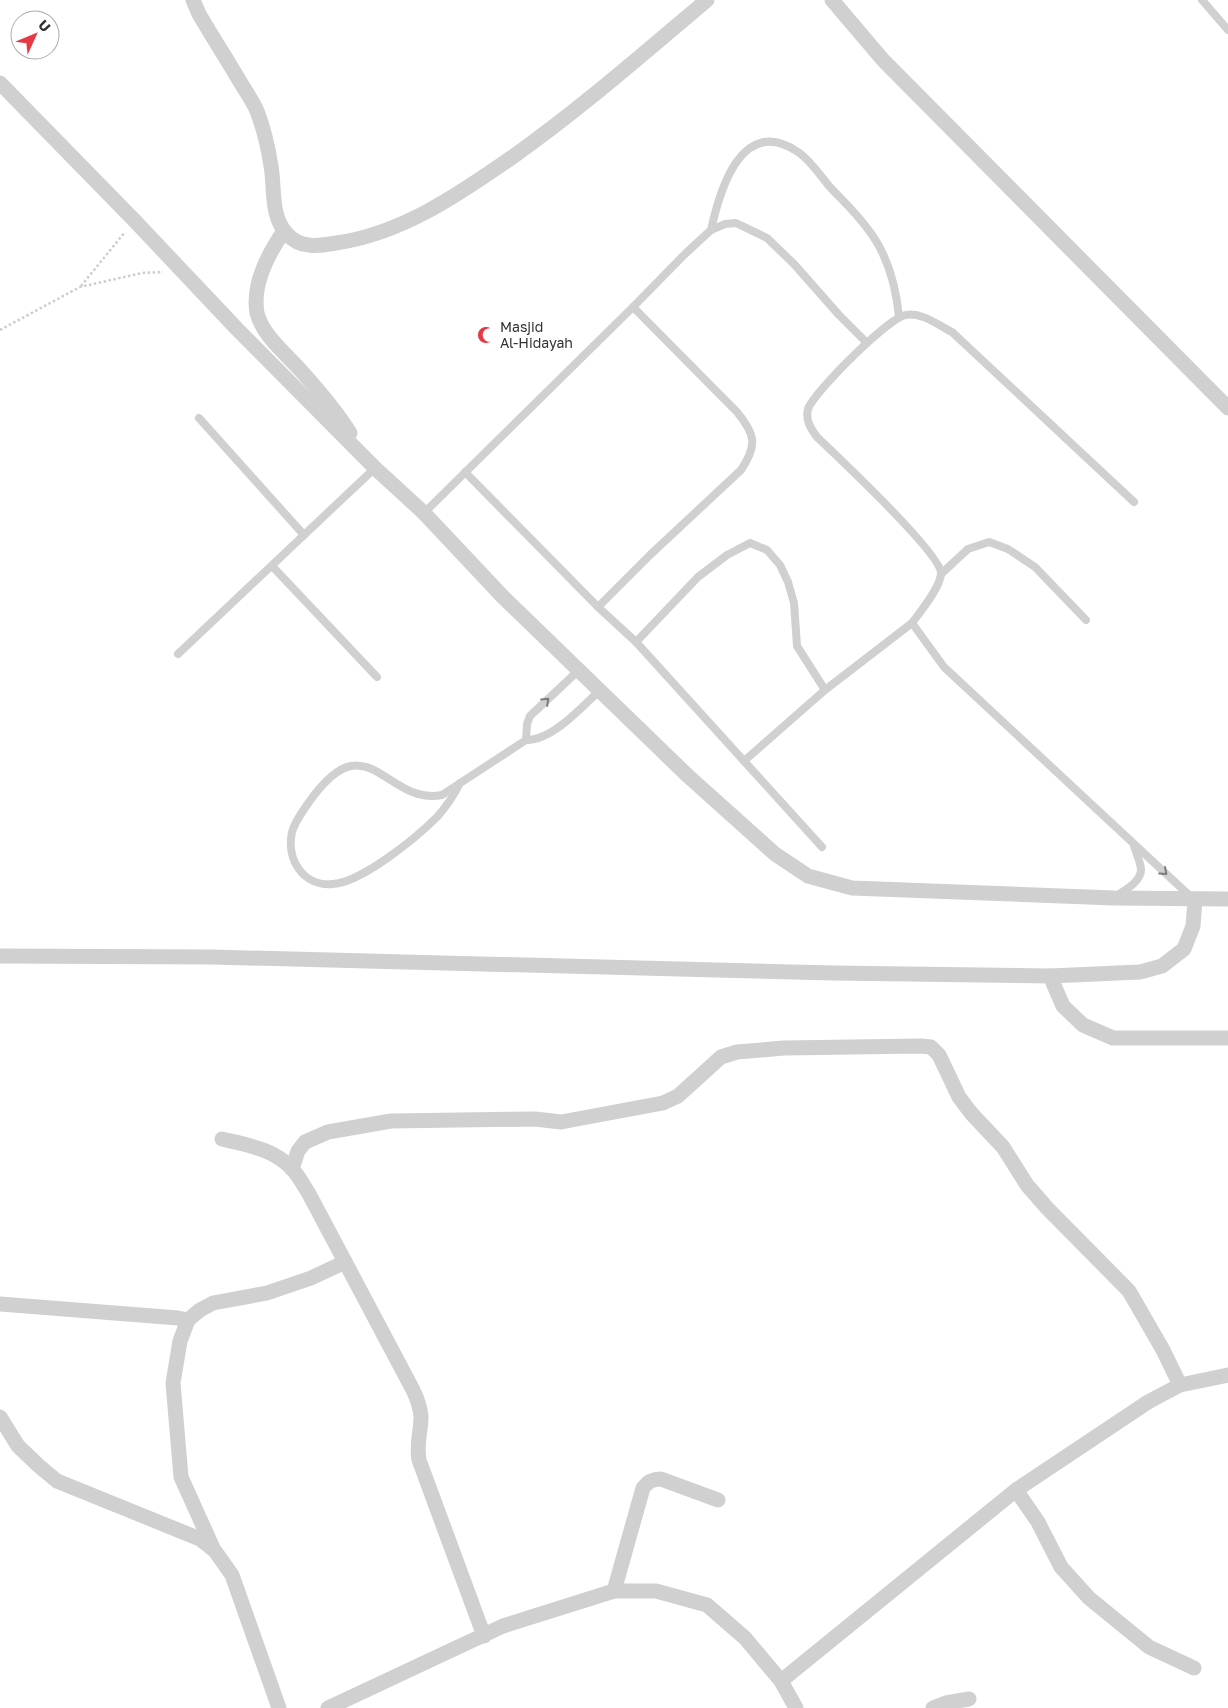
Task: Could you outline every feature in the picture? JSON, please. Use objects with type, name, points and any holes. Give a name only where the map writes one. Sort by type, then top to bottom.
[{"type":"street","points":[[193,0],[199,14],[256,109],[272,167],[276,214],[284,231],[293,240],[308,246],[346,242],[389,229],[439,206],[558,124],[708,0]]},
{"type":"street","points":[[832,0],[883,60],[1228,408]]},
{"type":"street","points":[[0,83],[375,468],[424,513],[503,597],[695,782],[775,854],[808,876],[852,888],[1114,898],[1228,899]]},
{"type":"street","points":[[284,231],[274,245],[262,272],[256,304],[258,314],[262,325],[275,343],[343,421],[350,433],[354,446]]},
{"type":"street","points":[[0,956],[212,957],[834,973],[1050,976],[1140,972],[1162,966],[1184,949],[1193,926],[1195,900]]},
{"type":"street","points":[[1050,976],[1064,1006],[1083,1025],[1113,1038],[1228,1038]]},
{"type":"street","points":[[292,1169],[298,1151],[305,1142],[337,1130],[392,1121],[535,1118],[561,1122],[663,1102],[678,1096],[721,1057],[737,1052],[784,1048],[931,1047],[939,1055],[959,1097],[971,1113],[1004,1147],[1027,1185],[1046,1208],[1129,1291],[1164,1350],[1180,1385]]},
{"type":"street","points":[[222,1139],[260,1149],[278,1157],[292,1169],[308,1192],[419,1402],[421,1417],[417,1448],[419,1460],[484,1636]]},
{"type":"street","points":[[279,1708],[232,1575],[215,1551],[181,1477],[172,1383],[180,1341],[188,1320],[200,1310],[213,1303],[267,1293],[311,1278],[345,1262]]},
{"type":"street","points":[[0,1304],[188,1320]]},
{"type":"street","points":[[781,1681],[1016,1490],[1148,1402],[1180,1385],[1228,1375]]},
{"type":"street","points":[[0,1417],[18,1446],[57,1481],[200,1539],[215,1551]]},
{"type":"street","points":[[614,1591],[643,1488],[647,1483],[654,1479],[661,1479],[718,1500]]},
{"type":"street","points":[[1016,1490],[1038,1522],[1061,1567],[1089,1598],[1149,1647],[1194,1668]]},
{"type":"street","points":[[328,1708],[502,1626],[614,1591],[656,1591],[708,1605],[745,1638],[781,1681],[796,1708]]},
{"type":"street","points":[[933,1708],[946,1703],[969,1699]]},
{"type":"lane","points":[[1202,0],[1228,30]]},
{"type":"lane","points":[[710,230],[714,213],[730,170],[742,155],[762,142],[771,140],[784,144],[800,153],[868,229],[883,255],[893,280],[899,317]]},
{"type":"lane","points":[[424,513],[634,307],[686,253],[710,230],[725,224],[736,223],[767,238],[794,264],[839,315],[867,343]]},
{"type":"lane","points":[[598,607],[650,555],[741,470],[748,461],[752,443],[751,431],[737,412],[634,307]]},
{"type":"lane","points":[[941,574],[939,566],[910,529],[817,437],[809,425],[807,417],[811,403],[820,391],[867,343],[899,317],[918,315],[952,332],[1134,502]]},
{"type":"lane","points":[[199,418],[304,535]]},
{"type":"lane","points":[[178,654],[375,468]]},
{"type":"lane","points":[[465,472],[598,607],[636,642],[822,847]]},
{"type":"lane","points":[[744,761],[825,690],[912,623],[931,596],[941,574],[968,549],[989,542],[1008,549],[1035,567],[1086,620]]},
{"type":"lane","points":[[636,642],[698,577],[727,555],[750,543],[768,550],[780,565],[788,582],[794,603],[797,646],[825,690]]},
{"type":"lane","points":[[272,566],[377,677]]},
{"type":"lane","points":[[912,623],[944,667],[1195,900]]},
{"type":"lane","points":[[526,740],[526,724],[530,716],[579,670]]},
{"type":"lane","points":[[460,783],[452,797],[436,817],[367,872],[345,882],[321,884],[305,877],[292,859],[292,831],[299,815],[323,785],[343,768],[364,766],[416,794],[427,796],[442,795],[460,783],[526,740],[533,740],[552,732],[575,714],[600,690]]},
{"type":"lane","points":[[1114,898],[1140,876],[1141,870],[1133,844]]},
{"type":"path","points":[[80,287],[134,220]]},
{"type":"path","points":[[0,330],[80,287],[142,273],[182,272]]},
{"type":"place","name":"Masjid Al-Hidayah","points":[[486,335]]}]
